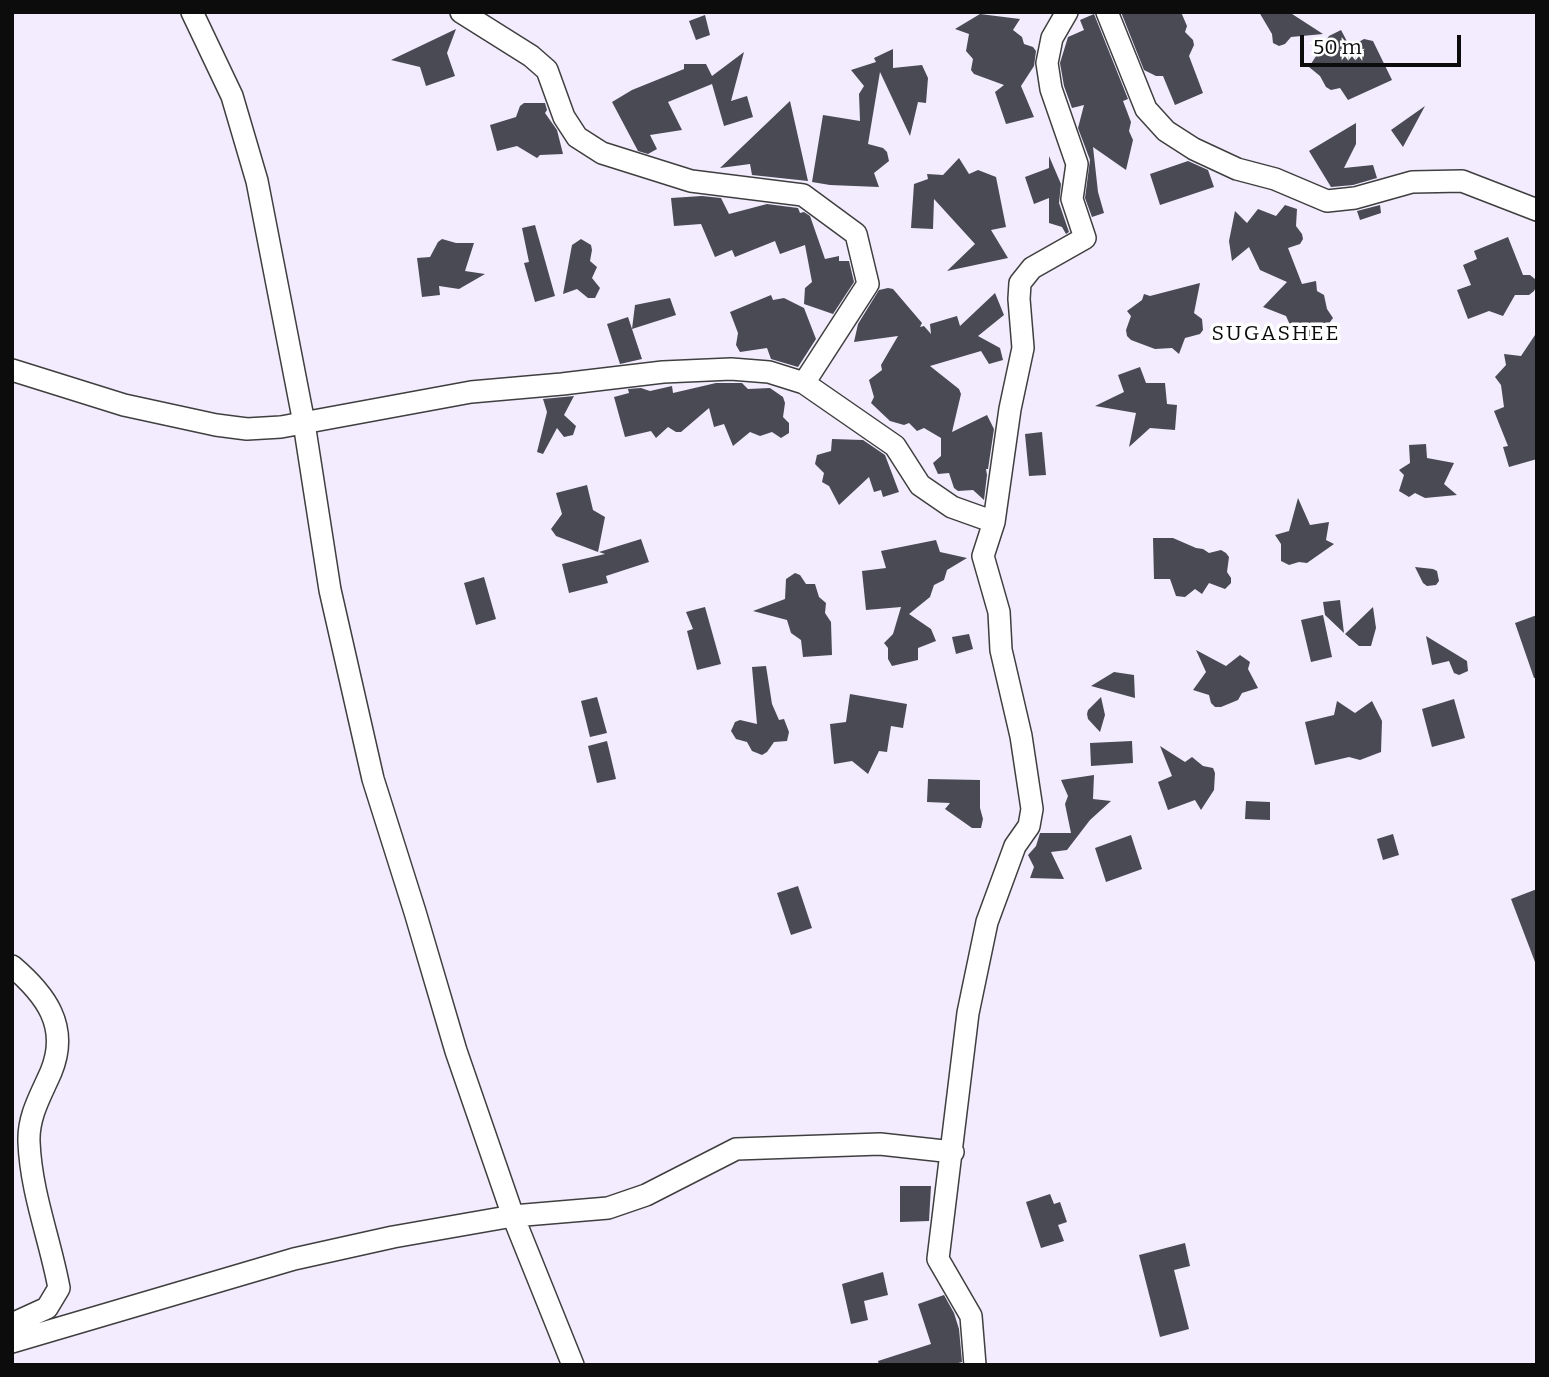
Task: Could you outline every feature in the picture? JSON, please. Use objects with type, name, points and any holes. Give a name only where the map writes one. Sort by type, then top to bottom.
[{"type":"street","points":[[192,12],[232,96],[257,181],[304,423],[330,590],[373,779],[456,1051],[513,1216],[573,1365]]},
{"type":"street","points":[[461,12],[531,56],[547,70],[564,117],[578,137],[602,153],[691,181],[803,195],[856,234],[868,284],[804,383]]},
{"type":"street","points":[[975,1365],[971,1316],[938,1259],[968,1013],[988,922],[1015,846],[1029,826],[1032,809],[1021,736],[1001,650],[999,612],[983,556],[994,523],[1010,409],[1023,348],[1020,283],[1032,268],[1085,238],[1072,198],[1077,164],[1051,89],[1047,64],[1052,38],[1068,12]]},
{"type":"street","points":[[1107,12],[1146,109],[1175,137],[1237,169],[1275,179],[1327,201],[1356,198],[1412,183],[1462,181],[1537,210]]},
{"type":"street","points":[[12,370],[124,405],[247,429],[304,423],[471,392],[663,372],[731,369],[769,372],[804,383],[895,446],[920,485],[952,507],[994,523]]},
{"type":"street","points":[[12,966],[35,986],[53,1013],[58,1038],[52,1068],[34,1109],[29,1141],[39,1214],[55,1264],[59,1288],[47,1308],[12,1324]]},
{"type":"street","points":[[12,1342],[294,1259],[393,1237],[513,1216],[608,1208],[646,1195],[736,1149],[880,1144],[953,1152]]},
{"type":"building","points":[[1121,12],[1181,12],[1187,26],[1185,32],[1193,40],[1194,45],[1189,56],[1203,93],[1175,105],[1163,76],[1156,76],[1144,70]]},
{"type":"building","points":[[1259,12],[1289,12],[1323,34],[1291,37],[1279,46],[1273,43],[1272,34]]},
{"type":"building","points":[[980,14],[1020,19],[1013,30],[1022,37],[1024,44],[1036,51],[1034,66],[1021,86],[1034,117],[1006,124],[995,92],[1004,85],[974,74],[971,70],[973,59],[966,51],[969,34],[955,29]]},
{"type":"building","points":[[1094,14],[1128,99],[1123,101],[1131,122],[1129,131],[1133,140],[1126,170],[1093,147],[1098,192],[1104,213],[1092,217],[1085,198],[1090,160],[1078,128],[1084,105],[1072,108],[1060,63],[1068,37],[1084,30],[1080,20]]},
{"type":"building","points":[[705,15],[710,35],[696,40],[689,21]]},
{"type":"building","points":[[456,29],[447,53],[455,76],[426,86],[420,67],[391,60]]},
{"type":"building","points":[[1341,30],[1350,47],[1364,39],[1373,41],[1392,80],[1348,100],[1340,88],[1331,90],[1326,87],[1320,76],[1309,67],[1329,36]]},
{"type":"building","points":[[893,49],[893,68],[922,65],[928,78],[926,103],[918,102],[910,136],[880,72],[868,144],[883,148],[887,152],[889,161],[874,173],[879,187],[812,182],[823,115],[860,121],[859,94],[864,86],[851,70],[876,62],[874,58]]},
{"type":"building","points":[[744,52],[731,101],[747,96],[753,117],[724,126],[712,84],[668,102],[682,130],[650,135],[657,149],[648,154],[638,151],[612,102],[632,90],[684,69],[684,64],[706,64],[712,76]]},
{"type":"building","points":[[790,101],[808,181],[752,175],[750,164],[720,168]]},
{"type":"building","points":[[524,103],[545,103],[545,113],[557,130],[563,154],[540,155],[537,158],[517,146],[497,151],[490,125],[516,117]]},
{"type":"building","points":[[1425,106],[1403,147],[1391,130]]},
{"type":"building","points":[[1356,123],[1356,144],[1344,168],[1373,165],[1377,178],[1353,185],[1331,187],[1309,151]]},
{"type":"building","points":[[1049,156],[1061,184],[1059,203],[1069,232],[1066,234],[1062,227],[1049,223],[1049,198],[1034,204],[1025,177],[1049,168]]},
{"type":"building","points":[[959,158],[969,174],[978,170],[996,177],[1006,227],[991,230],[1008,258],[947,271],[975,244],[934,199],[933,229],[911,228],[914,184],[928,179],[927,174],[943,175]]},
{"type":"building","points":[[1188,161],[1208,170],[1214,187],[1160,205],[1150,174]]},
{"type":"building","points":[[671,198],[721,198],[729,214],[767,204],[798,208],[800,213],[804,212],[810,216],[825,259],[839,256],[839,261],[849,261],[854,282],[833,314],[804,304],[805,288],[812,282],[805,245],[780,254],[775,241],[735,257],[732,250],[715,257],[701,224],[674,226]]},
{"type":"building","points":[[1285,205],[1297,209],[1296,226],[1303,239],[1300,244],[1288,248],[1302,284],[1316,281],[1317,291],[1324,295],[1327,309],[1333,318],[1321,334],[1306,340],[1303,330],[1291,327],[1286,316],[1263,307],[1287,282],[1260,270],[1249,247],[1232,261],[1229,241],[1235,211],[1247,223],[1258,209],[1276,216]]},
{"type":"building","points":[[1380,205],[1381,213],[1360,220],[1357,211]]},
{"type":"building","points":[[535,225],[555,296],[535,302],[524,263],[529,262],[522,228]]},
{"type":"building","points":[[1508,237],[1523,275],[1530,275],[1537,285],[1529,295],[1515,295],[1503,316],[1489,311],[1468,319],[1457,290],[1471,285],[1463,265],[1477,259],[1474,251]]},
{"type":"building","points":[[442,239],[456,243],[474,243],[465,271],[485,274],[459,289],[439,286],[440,295],[422,297],[417,258],[430,257]]},
{"type":"building","points":[[581,239],[591,245],[590,261],[597,267],[592,278],[600,288],[595,298],[588,298],[577,289],[563,294],[572,245]]},
{"type":"building","points":[[1200,283],[1194,313],[1202,319],[1203,330],[1200,334],[1185,338],[1179,354],[1172,348],[1155,349],[1127,336],[1126,330],[1131,316],[1127,311],[1142,300],[1144,294],[1150,296]]},
{"type":"building","points":[[893,289],[922,323],[920,327],[924,326],[931,334],[930,324],[957,316],[960,326],[995,293],[1004,315],[978,336],[1000,348],[1003,360],[989,364],[981,351],[930,366],[959,389],[961,394],[952,432],[987,415],[994,429],[986,469],[984,500],[973,490],[958,491],[954,488],[949,473],[938,474],[933,463],[941,456],[941,438],[924,428],[917,431],[909,423],[904,425],[890,421],[871,403],[874,397],[869,380],[882,370],[881,365],[898,336],[854,342],[858,324],[879,290]]},
{"type":"building","points":[[771,295],[773,300],[784,298],[804,308],[816,339],[798,367],[771,359],[767,348],[740,352],[736,345],[738,333],[730,312]]},
{"type":"building","points":[[670,298],[676,315],[632,329],[635,305]]},
{"type":"building","points":[[628,317],[642,359],[620,364],[607,324]]},
{"type":"building","points":[[1537,332],[1537,459],[1509,467],[1503,447],[1508,446],[1494,411],[1504,407],[1501,385],[1495,377],[1506,365],[1504,354],[1521,356]]},
{"type":"building","points":[[1140,367],[1146,383],[1165,383],[1167,404],[1177,405],[1175,430],[1150,428],[1129,447],[1136,413],[1095,406],[1124,392],[1118,375]]},
{"type":"building","points":[[716,383],[742,383],[748,389],[770,388],[783,397],[783,417],[789,423],[789,433],[781,438],[772,432],[760,436],[750,432],[733,446],[724,424],[714,427],[709,408],[681,432],[668,427],[656,438],[651,431],[625,437],[614,397],[629,393],[628,389],[641,388],[650,391],[672,386],[673,393]]},
{"type":"building","points":[[574,396],[564,415],[576,426],[573,435],[564,437],[557,428],[543,454],[537,452],[547,412],[543,399]]},
{"type":"building","points":[[1042,432],[1046,475],[1029,476],[1025,434]]},
{"type":"building","points":[[832,439],[863,440],[885,455],[899,492],[883,497],[881,490],[874,492],[869,477],[839,505],[829,486],[822,482],[824,473],[815,464],[817,455],[831,451]]},
{"type":"building","points":[[1426,444],[1427,458],[1454,463],[1444,484],[1457,495],[1425,498],[1415,493],[1409,497],[1399,491],[1404,475],[1399,470],[1410,463],[1409,445]]},
{"type":"building","points":[[587,485],[593,510],[605,517],[598,552],[556,536],[551,529],[562,514],[556,493]]},
{"type":"building","points":[[1298,498],[1310,525],[1329,522],[1326,540],[1334,544],[1307,563],[1289,565],[1281,561],[1281,544],[1275,535],[1289,531]]},
{"type":"building","points":[[1153,538],[1173,538],[1209,553],[1221,550],[1229,557],[1227,572],[1231,583],[1225,589],[1209,583],[1202,594],[1195,589],[1185,597],[1176,596],[1170,579],[1154,579]]},
{"type":"building","points":[[641,539],[649,562],[606,576],[608,583],[569,593],[562,564],[605,554],[599,552]]},
{"type":"building","points":[[936,540],[940,552],[967,558],[947,570],[944,580],[934,585],[930,597],[909,614],[931,629],[936,641],[918,648],[918,660],[892,666],[888,659],[888,648],[884,643],[893,634],[901,607],[866,610],[862,571],[886,568],[881,551]]},
{"type":"building","points":[[1415,567],[1437,571],[1439,581],[1436,585],[1427,586]]},
{"type":"building","points":[[795,573],[800,575],[806,584],[815,584],[819,597],[826,603],[825,613],[831,622],[832,655],[803,657],[801,640],[791,633],[787,620],[753,611],[785,599],[786,579]]},
{"type":"building","points":[[484,577],[496,619],[476,625],[464,583]]},
{"type":"building","points":[[1340,600],[1344,633],[1325,615],[1323,602]]},
{"type":"building","points":[[705,607],[721,664],[697,670],[687,631],[693,629],[686,612]]},
{"type":"building","points":[[1373,607],[1376,628],[1371,646],[1359,646],[1345,634]]},
{"type":"building","points":[[1323,615],[1332,657],[1311,662],[1301,620]]},
{"type":"building","points":[[1537,615],[1537,678],[1534,678],[1515,623]]},
{"type":"building","points":[[969,634],[973,649],[956,654],[952,637]]},
{"type":"building","points":[[1426,636],[1467,661],[1468,671],[1459,675],[1454,673],[1449,661],[1432,665]]},
{"type":"building","points":[[1196,650],[1226,666],[1240,655],[1250,662],[1248,669],[1258,688],[1242,693],[1238,700],[1215,707],[1209,695],[1193,690],[1206,672]]},
{"type":"building","points":[[766,666],[772,704],[779,720],[784,719],[789,732],[787,741],[774,742],[762,755],[752,751],[747,742],[736,739],[731,731],[735,722],[740,720],[757,724],[752,667]]},
{"type":"building","points":[[1114,672],[1134,675],[1135,698],[1091,686]]},
{"type":"building","points":[[850,694],[907,704],[903,728],[891,726],[887,752],[879,751],[868,774],[852,761],[834,764],[830,724],[846,722]]},
{"type":"building","points":[[597,697],[607,733],[590,737],[581,701]]},
{"type":"building","points":[[1101,697],[1105,715],[1100,732],[1088,719],[1087,714]]},
{"type":"building","points":[[1454,699],[1465,738],[1432,747],[1422,709]]},
{"type":"building","points":[[1337,701],[1355,713],[1372,701],[1382,721],[1381,752],[1360,760],[1349,757],[1315,765],[1305,722],[1334,715]]},
{"type":"building","points":[[607,741],[616,779],[597,783],[588,746]]},
{"type":"building","points":[[1132,741],[1133,763],[1091,766],[1090,743]]},
{"type":"building","points":[[1160,746],[1185,762],[1192,757],[1203,766],[1213,768],[1214,790],[1201,810],[1195,800],[1168,810],[1158,782],[1172,776]]},
{"type":"building","points":[[1094,775],[1093,799],[1111,801],[1090,820],[1067,850],[1051,852],[1064,879],[1030,878],[1034,867],[1028,855],[1036,846],[1040,833],[1071,833],[1065,804],[1068,796],[1061,780]]},
{"type":"building","points":[[928,779],[980,780],[980,808],[983,819],[981,828],[972,828],[945,809],[950,803],[927,802]]},
{"type":"building","points":[[1246,801],[1270,802],[1270,820],[1245,819]]},
{"type":"building","points":[[1393,834],[1399,855],[1383,860],[1377,839]]},
{"type":"building","points":[[1131,835],[1142,869],[1106,882],[1095,848]]},
{"type":"building","points":[[798,886],[812,928],[791,935],[777,893]]},
{"type":"building","points":[[1537,889],[1537,961],[1535,962],[1511,899]]},
{"type":"building","points":[[900,1186],[931,1186],[929,1221],[900,1222]]},
{"type":"building","points":[[1050,1194],[1054,1204],[1060,1202],[1067,1222],[1058,1225],[1064,1241],[1041,1248],[1026,1202]]},
{"type":"building","points":[[1185,1243],[1190,1266],[1174,1270],[1189,1329],[1160,1337],[1139,1255]]},
{"type":"building","points":[[883,1272],[888,1295],[864,1301],[868,1320],[851,1324],[842,1284]]},
{"type":"building","points":[[944,1295],[959,1329],[962,1362],[951,1365],[879,1365],[878,1361],[931,1344],[918,1304]]},
{"type":"district","name":"SUGASHEE","points":[[1276,334]]}]
